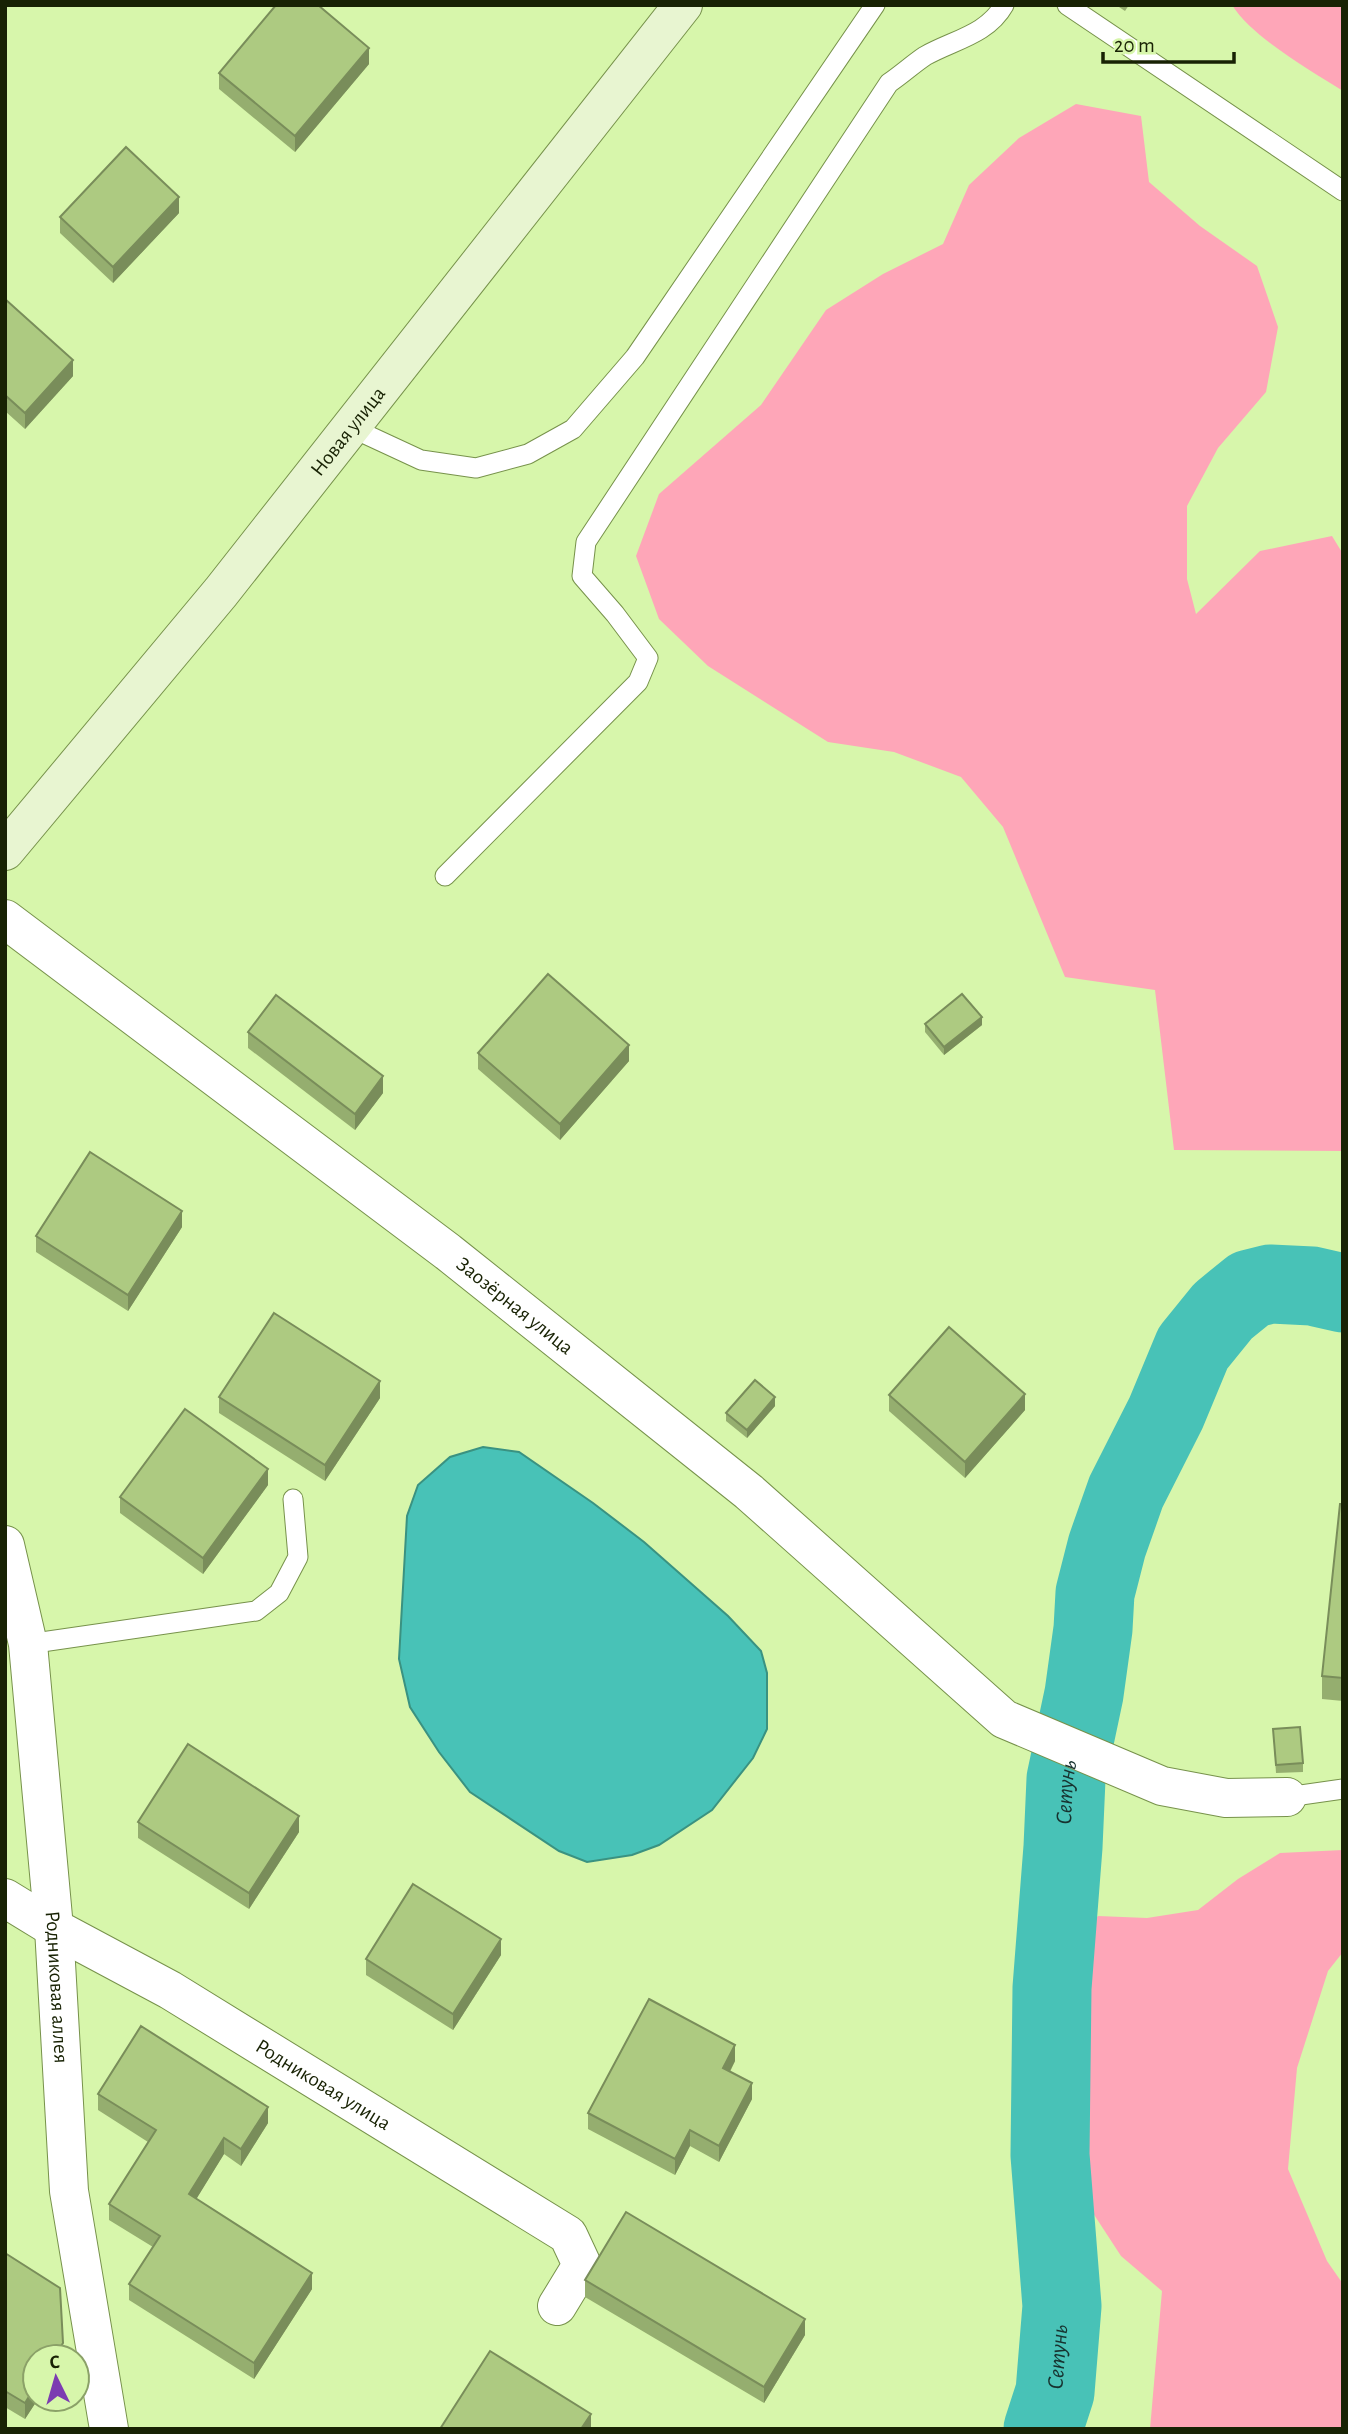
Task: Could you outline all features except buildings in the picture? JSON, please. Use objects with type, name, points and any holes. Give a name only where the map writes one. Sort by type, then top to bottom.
[{"type":"street","name":"Новая улица","points":[[5,851],[221,592],[683,5]]},
{"type":"street","name":"Заозёрная улица","points":[[5,919],[448,1252],[749,1492],[1004,1719],[1163,1786],[1226,1798],[1287,1797]]},
{"type":"street","name":"Родниковая аллея","points":[[5,1545],[28,1644],[54,1928],[69,2191],[109,2429]]},
{"type":"street","name":"Родниковая улица","points":[[5,1898],[54,1928],[170,1990],[568,2235],[582,2264],[557,2306]]},
{"type":"lane","points":[[352,428],[421,460],[476,468],[528,454],[573,429],[635,357],[875,5]]},
{"type":"lane","points":[[445,876],[638,682],[648,658],[582,576],[586,542],[889,83],[926,56],[968,37],[998,16],[1004,5]]},
{"type":"lane","points":[[1067,5],[1343,191]]},
{"type":"lane","points":[[28,1644],[256,1611],[279,1593],[298,1557],[293,1499]]},
{"type":"lane","points":[[1287,1797],[1343,1789]]},
{"type":"shaded area","points":[[1232,5],[1343,5],[1343,91],[1268,41],[1241,17]]},
{"type":"shaded area","points":[[1076,104],[1141,116],[1149,182],[1200,226],[1257,266],[1278,327],[1266,392],[1218,448],[1187,506],[1187,579],[1196,614],[1260,551],[1332,536],[1343,554],[1343,1151],[1174,1150],[1155,990],[1065,977],[1003,827],[961,777],[894,752],[828,742],[708,666],[659,619],[636,556],[659,494],[761,405],[826,310],[883,274],[943,244],[969,185],[1019,138]]},
{"type":"shaded area","points":[[1343,1850],[1343,1952],[1328,1971],[1297,2068],[1288,2169],[1327,2261],[1343,2284],[1343,2429],[1150,2429],[1162,2291],[1121,2256],[1091,2210],[1077,2160],[1073,1958],[1098,1916],[1147,1918],[1198,1910],[1238,1879],[1280,1853]]},
{"type":"water","points":[[483,1447],[519,1452],[593,1503],[644,1542],[728,1616],[761,1651],[767,1673],[767,1729],[753,1758],[712,1810],[659,1845],[632,1855],[587,1862],[559,1851],[470,1792],[439,1752],[410,1707],[399,1659],[407,1516],[418,1485],[450,1457]]},
{"type":"waterway","name":"Сетунь","points":[[1043,2429],[1055,2392],[1062,2306],[1050,2155],[1052,1988],[1066,1779],[1084,1694],[1095,1593],[1107,1546],[1126,1492],[1166,1413],[1193,1348],[1223,1311],[1250,1289],[1270,1284],[1312,1286],[1343,1293]]}]
